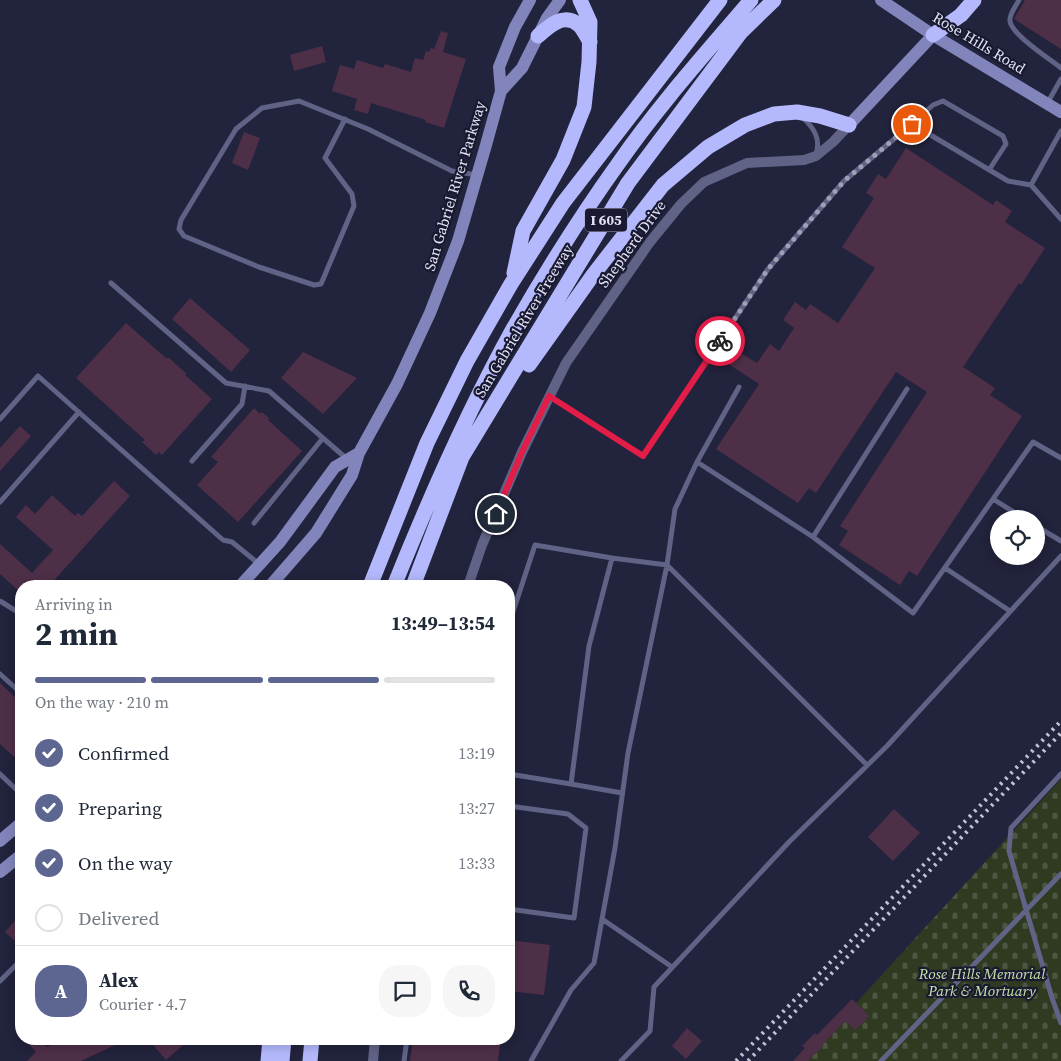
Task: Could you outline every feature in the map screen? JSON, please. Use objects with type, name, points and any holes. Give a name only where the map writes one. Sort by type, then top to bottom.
[{"type":"highway","points":[[511,284],[523,231],[563,160],[584,106],[589,62],[590,22],[580,0]]},
{"type":"highway","name":"San Gabriel River Freeway","points":[[372,580],[427,443],[468,361],[511,284],[581,178],[720,0]]},
{"type":"highway","points":[[396,580],[423,513],[466,420],[512,330],[545,274],[618,163],[663,104],[751,0]]},
{"type":"highway","name":"San Gabriel River Freeway","points":[[415,580],[462,457],[628,183],[741,32],[774,0]]},
{"type":"highway","points":[[933,35],[961,15],[974,0]]},
{"type":"highway","points":[[538,36],[549,26],[560,20],[570,21],[580,25],[590,42]]},
{"type":"highway","points":[[462,457],[593,275],[663,185],[708,147],[745,125],[774,114],[798,112],[820,116],[849,125]]},
{"type":"highway","points":[[389,580],[434,469],[478,378],[552,248],[579,207],[581,178]]},
{"type":"highway","points":[[268,1061],[269,1045]]},
{"type":"highway","points":[[282,1061],[283,1045]]},
{"type":"highway","points":[[290,1061],[291,1045]]},
{"type":"highway","points":[[310,1061],[311,1045]]},
{"type":"main road","name":"San Gabriel River Parkway","points":[[275,580],[316,533],[352,475],[359,453],[397,384],[430,313],[458,241],[501,91],[499,67],[530,0]]},
{"type":"main road","name":"San Gabriel River Parkway","points":[[501,91],[522,68],[547,18],[560,0]]},
{"type":"main road","name":"Rose Hills Road","points":[[881,0],[933,35],[1061,112]]},
{"type":"main road","name":"Shepherd Drive","points":[[849,125],[933,35]]},
{"type":"main road","name":"San Gabriel River Parkway","points":[[245,580],[280,542],[335,467],[359,453]]},
{"type":"main road","points":[[0,841],[15,828]]},
{"type":"main road","points":[[0,872],[15,860]]},
{"type":"street","name":"Shepherd Drive","points":[[470,580],[482,546],[515,469],[566,363],[650,242],[681,204],[704,182],[747,163],[804,160],[816,156],[849,125]]},
{"type":"street","points":[[373,1061],[374,1045]]},
{"type":"lane","points":[[1020,0],[1011,13],[1010,24],[1017,33],[1061,68]]},
{"type":"lane","points":[[1047,103],[1061,79]]},
{"type":"lane","points":[[345,120],[324,158],[352,194],[354,206],[321,284],[314,285],[259,267],[184,236],[179,229],[181,220],[236,128],[262,108],[299,101],[368,129],[452,171],[477,175]]},
{"type":"lane","points":[[549,396],[643,456],[768,269],[844,181],[933,105],[943,101],[1004,136],[1006,144],[989,170]]},
{"type":"lane","points":[[798,112],[814,128],[818,148],[816,156]]},
{"type":"lane","points":[[912,124],[1008,181],[1031,185],[1060,216]]},
{"type":"lane","points":[[1031,185],[1061,131]]},
{"type":"lane","points":[[111,283],[226,383],[269,391],[348,460]]},
{"type":"lane","points":[[0,419],[38,376],[223,540],[232,542],[260,564]]},
{"type":"lane","points":[[192,461],[242,404],[245,386]]},
{"type":"lane","points":[[531,1061],[571,990],[594,963],[628,753],[667,565],[675,509],[697,462],[740,387]]},
{"type":"lane","points":[[813,537],[907,389]]},
{"type":"lane","points":[[0,502],[79,412]]},
{"type":"lane","points":[[254,523],[323,438]]},
{"type":"lane","points":[[697,462],[813,537],[913,612],[1033,442],[1061,458]]},
{"type":"lane","points":[[993,499],[1011,510]]},
{"type":"lane","points":[[1045,531],[1061,541]]},
{"type":"lane","points":[[515,606],[535,545],[667,565],[867,765]]},
{"type":"lane","points":[[622,1061],[650,1031],[654,987],[789,842],[887,746],[1061,556]]},
{"type":"lane","points":[[571,784],[589,646],[612,558]]},
{"type":"lane","points":[[945,568],[1010,611]]},
{"type":"lane","points":[[0,601],[15,610]]},
{"type":"lane","points":[[0,674],[15,688]]},
{"type":"lane","points":[[0,774],[15,788]]},
{"type":"lane","points":[[1061,774],[1011,828],[1009,851],[1061,1023]]},
{"type":"lane","points":[[515,775],[622,793]]},
{"type":"lane","points":[[515,807],[568,814],[586,828],[574,918],[515,910]]},
{"type":"lane","points":[[881,1061],[1061,874]]},
{"type":"lane","points":[[602,919],[672,967]]},
{"type":"lane","points":[[0,981],[15,966]]},
{"type":"lane","points":[[404,1061],[406,1045]]},
{"type":"green space","name":"Rose Hills Memorial Park & Mortuary","points":[[1061,779],[1061,1061],[803,1061]]},
{"type":"building","points":[[1025,0],[1061,0],[1061,49],[1014,19]]},
{"type":"building","points":[[441,31],[448,33],[443,52],[466,59],[444,128],[425,122],[426,120],[371,103],[368,114],[354,110],[357,99],[332,91],[340,65],[354,69],[357,60],[383,68],[385,64],[411,72],[415,58],[423,60],[426,51],[429,52],[431,48],[434,49]]},
{"type":"building","points":[[322,46],[326,62],[294,71],[290,55]]},
{"type":"building","points":[[244,132],[260,138],[248,170],[232,163]]},
{"type":"building","points":[[906,148],[993,205],[996,200],[1012,211],[1005,222],[1045,248],[1021,285],[1019,283],[963,367],[995,388],[990,395],[1022,416],[917,576],[909,571],[900,585],[839,545],[848,531],[840,526],[927,392],[896,372],[816,493],[809,488],[798,503],[716,449],[759,384],[730,365],[739,352],[757,363],[770,344],[779,351],[794,328],[783,320],[795,302],[806,310],[810,304],[838,323],[875,268],[842,247],[874,198],[866,193],[878,174],[886,179]]},
{"type":"building","points":[[190,298],[250,350],[231,372],[172,319]]},
{"type":"building","points":[[126,323],[167,359],[168,357],[212,399],[162,455],[159,452],[156,455],[142,442],[145,440],[76,378]]},
{"type":"building","points":[[303,352],[357,378],[323,414],[281,378]]},
{"type":"building","points":[[254,408],[260,414],[262,412],[269,418],[268,420],[302,451],[238,522],[197,485],[218,462],[211,457]]},
{"type":"building","points":[[20,426],[31,436],[0,471],[0,448]]},
{"type":"building","points":[[114,481],[130,496],[54,580],[15,580],[15,588],[0,574],[0,544],[32,573],[53,550],[16,517],[26,505],[35,514],[52,495],[75,516],[78,513],[82,516]]},
{"type":"building","points":[[0,683],[15,697],[15,758],[0,744]]},
{"type":"building","points":[[894,809],[920,833],[893,861],[868,837]]},
{"type":"building","points":[[15,921],[15,941],[5,932]]},
{"type":"building","points":[[515,941],[550,945],[544,995],[515,992]]},
{"type":"building","points":[[852,999],[869,1016],[855,1030],[845,1021],[822,1045],[824,1046],[807,1061],[793,1061],[805,1048],[802,1046],[815,1033],[817,1035]]},
{"type":"building","points":[[687,1028],[702,1041],[686,1059],[672,1046]]},
{"type":"building","points":[[30,1045],[45,1045],[47,1047],[50,1045],[115,1045],[81,1061],[27,1061],[36,1052]]},
{"type":"building","points":[[153,1045],[183,1045],[166,1060]]},
{"type":"building","points":[[412,1045],[500,1045],[498,1061],[410,1061]]},
{"type":"railway","points":[[736,1061],[1061,721]]},
{"type":"railway","points":[[748,1061],[1061,733]]},
{"type":"way so far","points":[[720,341],[768,269],[844,181],[912,124]]},
{"type":"route","points":[[496,514],[522,452],[549,396],[643,456],[720,341]]}]
